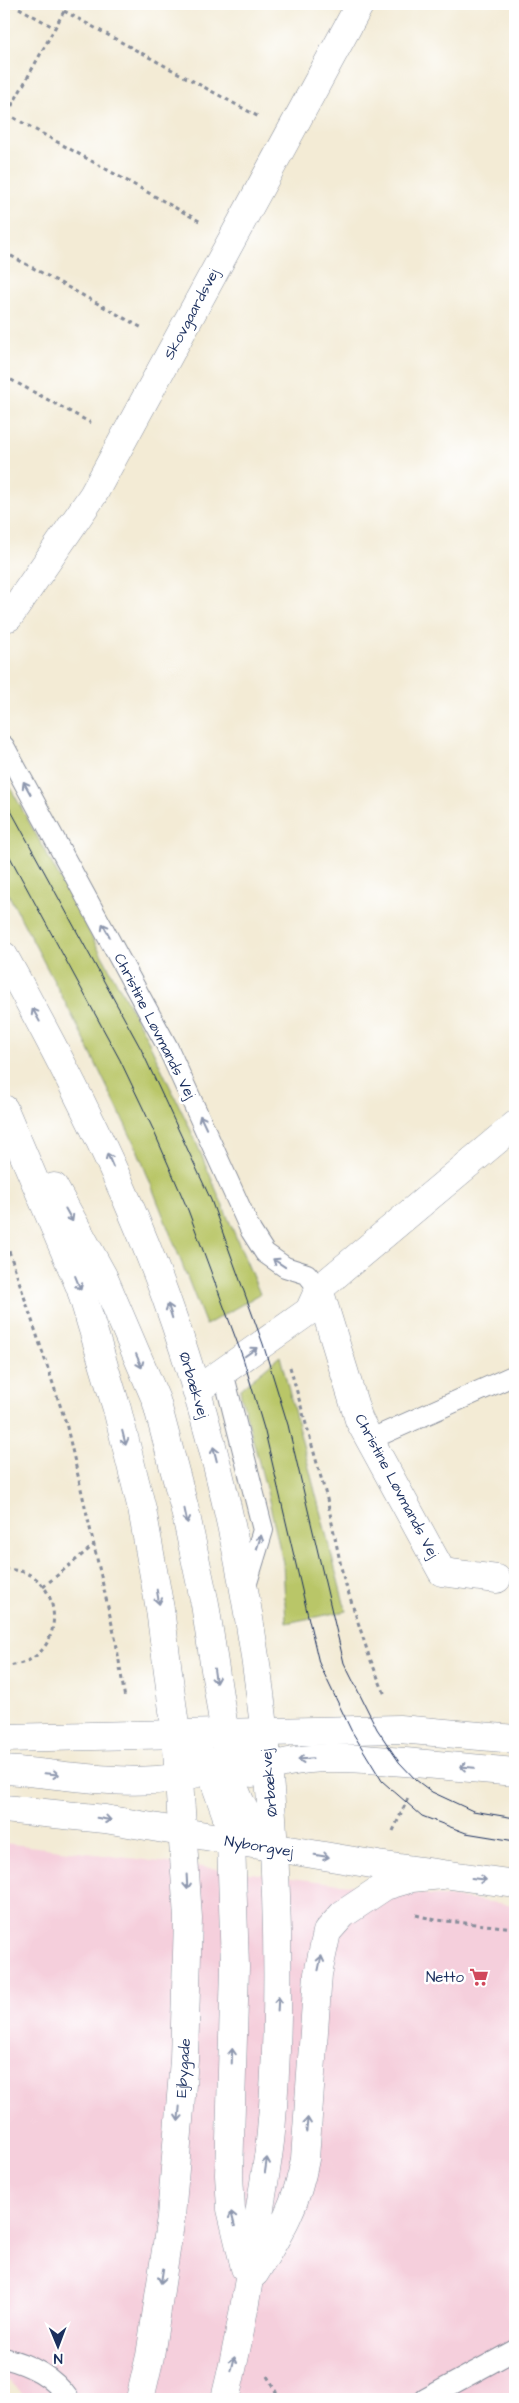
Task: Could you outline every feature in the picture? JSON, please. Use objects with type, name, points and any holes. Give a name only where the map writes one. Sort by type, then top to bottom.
[{"type":"main road","name":"Skovgaardsvej","points":[[6,623],[93,495],[360,4]]},
{"type":"main road","name":"Ørbækvej","points":[[4,956],[103,1145],[162,1286],[197,1390],[230,1515],[245,1589],[265,1732],[274,1848]]},
{"type":"main road","points":[[4,1095],[103,1276],[156,1400],[184,1506],[205,1604],[223,1733],[222,1774],[231,1841],[235,1967],[229,2175],[231,2209],[249,2283]]},
{"type":"main road","points":[[4,1109],[80,1287],[117,1409],[145,1527],[160,1609],[176,1734],[196,1747],[222,1774],[254,1828],[274,1848],[279,1971],[270,2134],[249,2283],[225,2399]]},
{"type":"main road","points":[[197,1390],[309,1310],[318,1289],[515,1125]]},
{"type":"main road","name":"Christine Løvmands Vej","points":[[318,1289],[359,1420],[442,1572],[497,1579]]},
{"type":"main road","points":[[4,1738],[399,1729],[515,1739]]},
{"type":"main road","points":[[184,1834],[190,1814],[241,1753],[265,1732]]},
{"type":"main road","name":"Ejbygade","points":[[140,2399],[150,2356],[171,2217],[184,2060],[188,1918],[176,1734]]},
{"type":"main road","points":[[4,1770],[127,1781],[222,1774],[310,1758],[338,1758],[515,1772]]},
{"type":"main road","name":"Nyborgvej","points":[[4,1808],[105,1819],[184,1834],[378,1865],[515,1884]]},
{"type":"main road","points":[[249,2283],[278,2235],[300,2186],[305,2159],[318,1974],[327,1932],[343,1914],[385,1886],[412,1878],[442,1875]]},
{"type":"lane","name":"Christine Løvmands Vej","points":[[4,746],[167,1046],[251,1230],[265,1253],[285,1267],[307,1274],[318,1289]]},
{"type":"lane","points":[[223,1372],[263,1530],[245,1589]]},
{"type":"lane","points":[[369,1440],[515,1374]]},
{"type":"lane","points":[[425,2399],[515,2350]]},
{"type":"lane","points":[[4,2358],[41,2372],[58,2384],[69,2399]]},
{"type":"path","points":[[12,4],[55,28]]},
{"type":"path","points":[[4,120],[68,4]]},
{"type":"path","points":[[64,10],[289,133]]},
{"type":"path","points":[[7,114],[232,239]]},
{"type":"path","points":[[4,252],[174,346]]},
{"type":"path","points":[[4,376],[122,440]]},
{"type":"path","points":[[279,1333],[327,1499],[343,1576],[369,1656],[399,1729]]},
{"type":"path","points":[[43,1588],[94,1545]]},
{"type":"path","points":[[4,1570],[25,1574],[38,1581],[48,1593],[54,1608],[55,1623],[51,1638],[42,1651],[30,1660],[15,1666],[4,1666]]},
{"type":"path","points":[[378,1865],[416,1780],[416,1763]]},
{"type":"shaded area","points":[[4,1843],[515,1905],[515,2399],[29,2399],[4,2376]]},
{"type":"green space","points":[[4,776],[146,1036],[193,1135],[260,1294],[206,1325],[137,1149],[79,1029],[4,886]]},
{"type":"green space","points":[[280,1356],[346,1611],[286,1623],[283,1563],[267,1492],[240,1389]]},
{"type":"tram line","points":[[4,798],[141,1049],[211,1200],[263,1344],[288,1425],[344,1663],[377,1729],[399,1762],[416,1780],[432,1792],[473,1811],[515,1818]]},
{"type":"tram line","points":[[4,846],[120,1060],[188,1210],[243,1358],[265,1432],[319,1663],[351,1730],[382,1781],[422,1816],[466,1833],[515,1841]]},
{"type":"place","name":"Netto","points":[[479,1977]]}]
